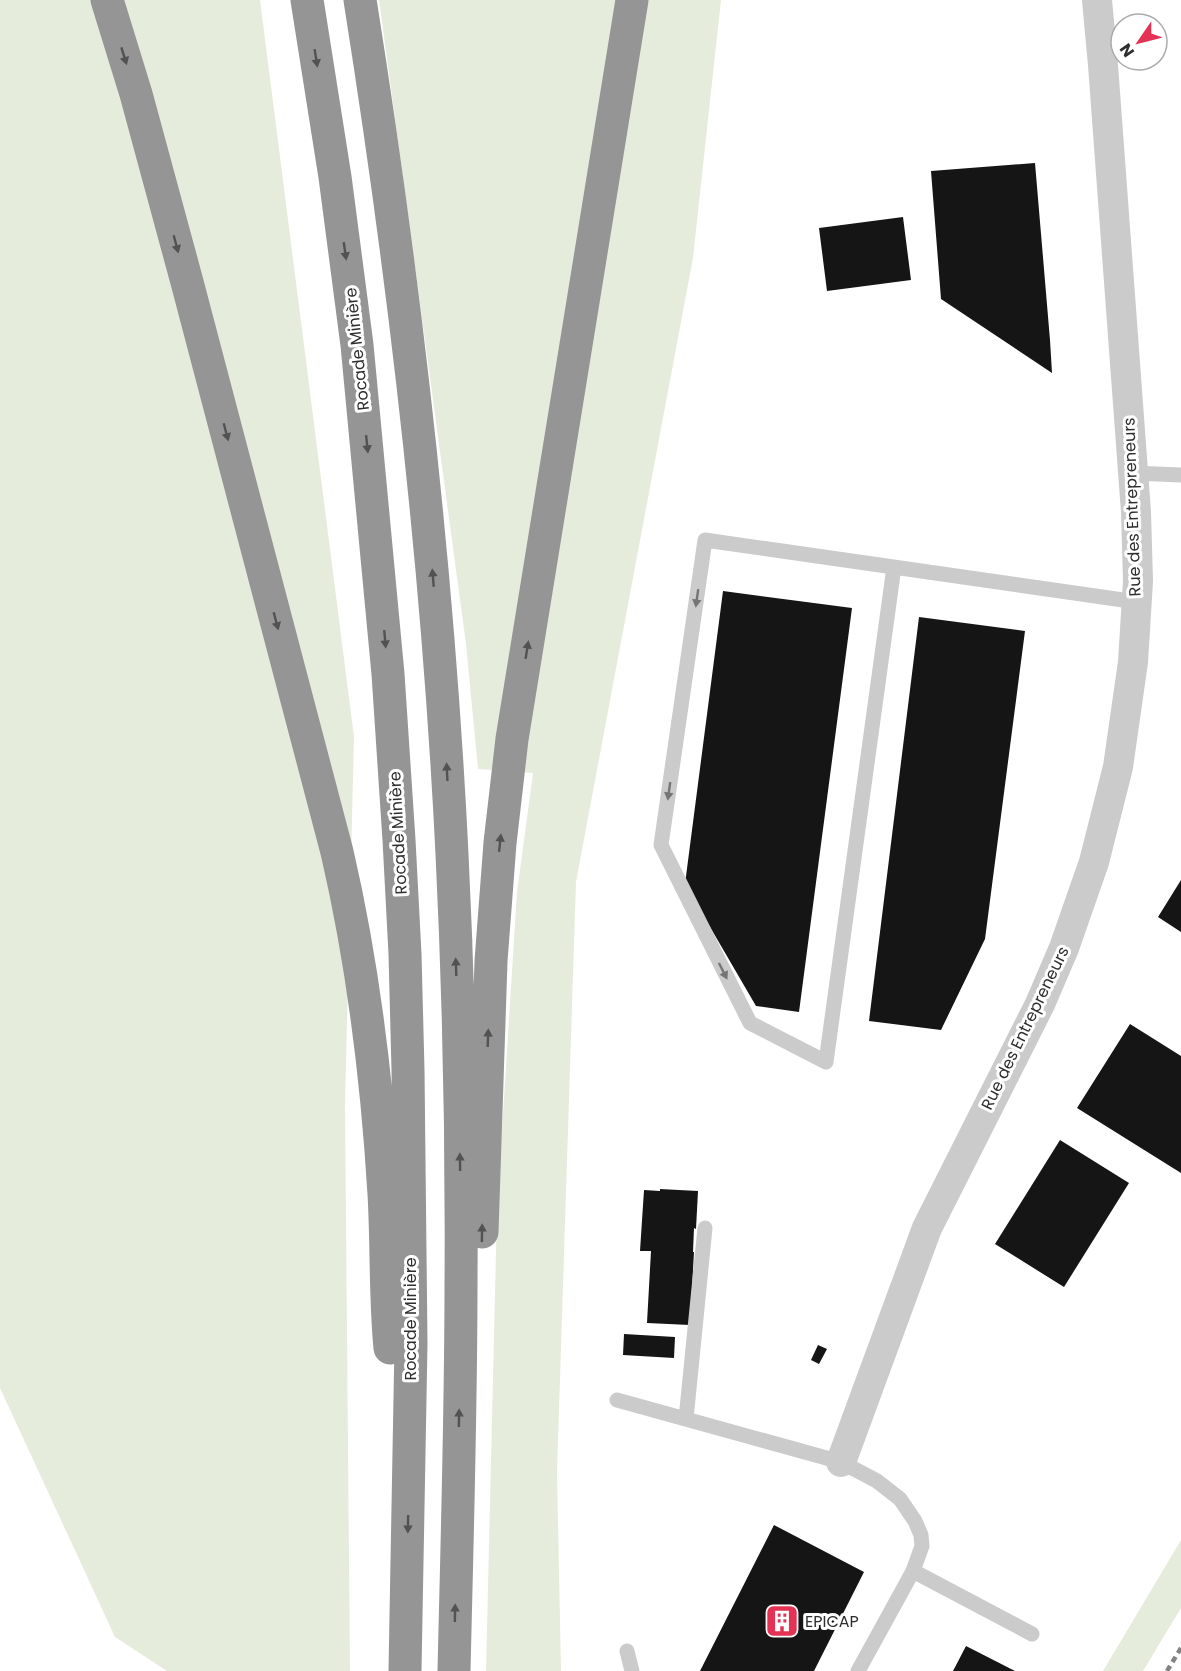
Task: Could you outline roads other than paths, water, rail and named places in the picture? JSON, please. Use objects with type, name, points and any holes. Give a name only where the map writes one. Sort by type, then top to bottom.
[{"type":"highway","points":[[107,0],[136,94],[187,282],[337,852],[351,915],[367,1005],[376,1093],[384,1197],[388,1334],[410,1466]]},
{"type":"highway","name":"Rocade Minière","points":[[307,0],[330,145],[357,345],[389,685],[402,898],[411,1320],[405,1671]]},
{"type":"highway","points":[[360,0],[406,314],[433,583],[452,865],[459,1073],[461,1284],[454,1671]]},
{"type":"highway","points":[[461,1284],[482,1259],[491,961],[500,843],[512,739],[632,0]]},
{"type":"street","name":"Rue des Entrepreneurs","points":[[841,1462],[927,1228],[1040,1004],[1064,948],[1100,842],[1118,767],[1133,662],[1138,581],[1133,473],[1097,0]]},
{"type":"lane","points":[[1133,473],[1181,475]]},
{"type":"lane","points":[[894,567],[826,1062],[750,1023],[661,845],[705,540],[894,567],[1137,602]]},
{"type":"lane","points":[[686,1419],[705,1228]]},
{"type":"lane","points":[[617,1400],[841,1462],[877,1481],[908,1509],[921,1535],[922,1546],[913,1570],[858,1671]]},
{"type":"lane","points":[[913,1570],[1032,1634]]},
{"type":"lane","points":[[627,1651],[633,1671]]},
{"type":"railway","points":[[1167,1671],[1181,1648]]},
{"type":"place","name":"EPICAP","points":[[782,1621]]}]
